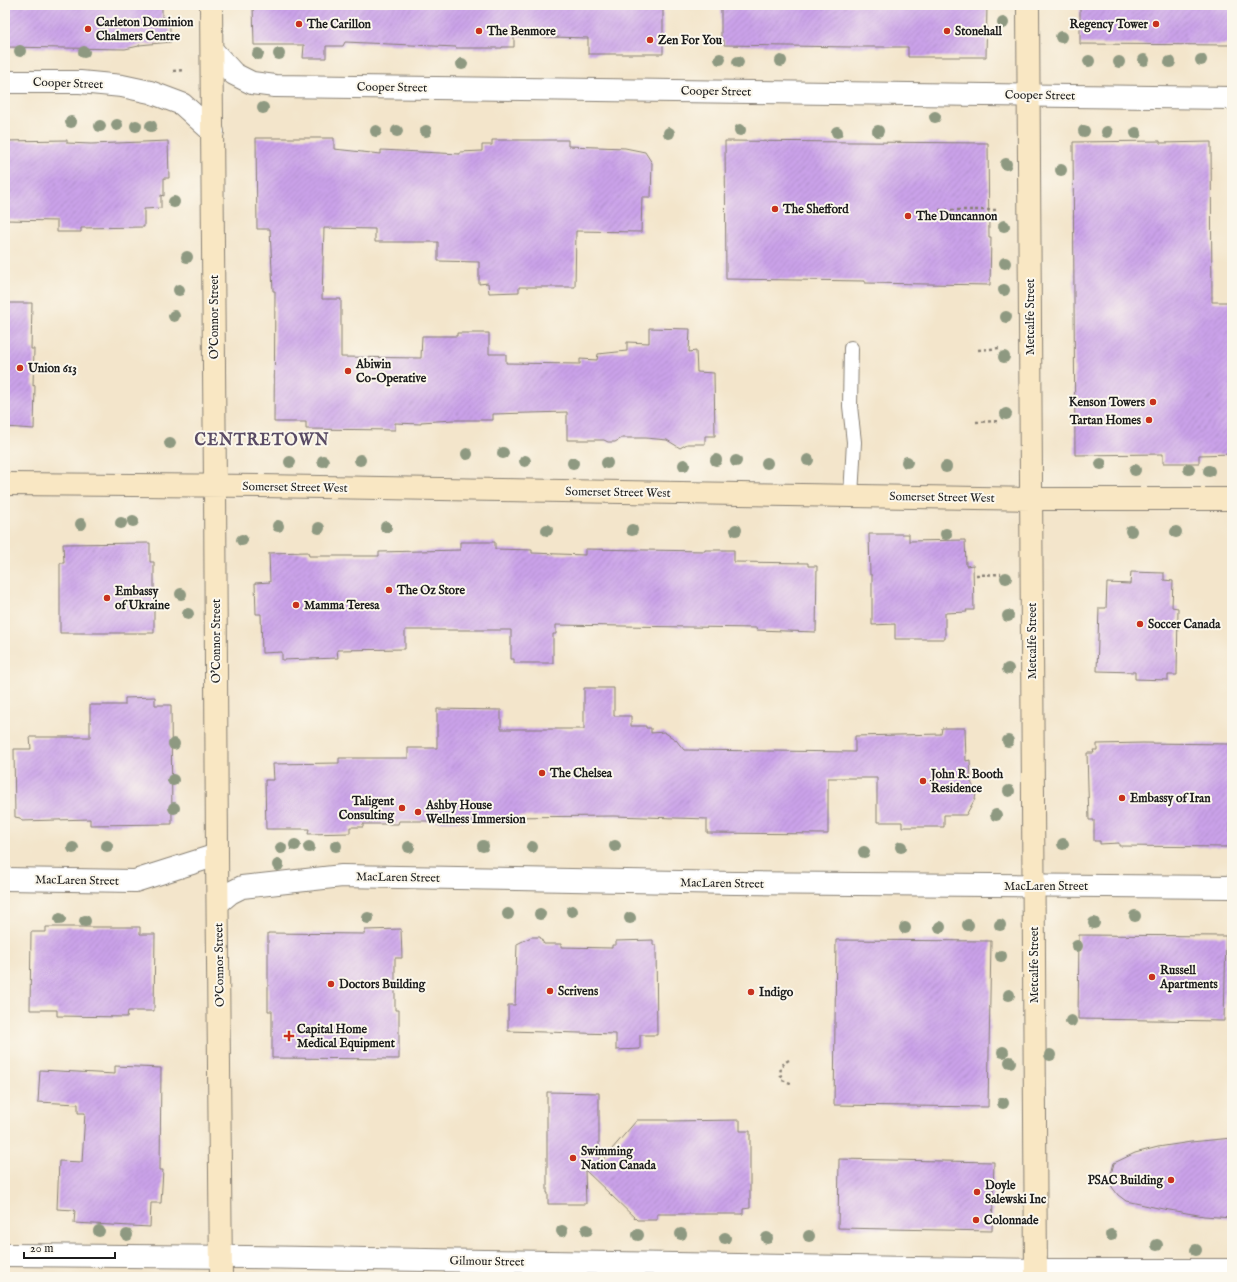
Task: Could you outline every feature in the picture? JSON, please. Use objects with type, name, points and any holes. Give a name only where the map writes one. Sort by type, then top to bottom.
[{"type":"main road","name":"O'Connor Street","points":[[211,5],[221,1267]]},
{"type":"main road","name":"Metcalfe Street","points":[[1028,5],[1036,1273]]},
{"type":"main road","name":"Somerset Street West","points":[[5,484],[1031,499],[1232,499]]},
{"type":"street","name":"Cooper Street","points":[[212,50],[234,74],[252,83],[275,86],[1232,98]]},
{"type":"street","name":"Cooper Street","points":[[5,82],[80,82],[122,86],[150,92],[182,104],[213,132]]},
{"type":"street","name":"MacLaren Street","points":[[5,878],[135,881],[217,855]]},
{"type":"street","name":"MacLaren Street","points":[[218,903],[230,893],[242,887],[342,876],[735,883],[1232,887]]},
{"type":"street","name":"Gilmour Street","points":[[5,1255],[221,1267],[1036,1273],[1232,1270]]},
{"type":"lane","points":[[851,348],[850,406],[854,442],[852,496]]},
{"type":"path","points":[[939,210],[999,210]]},
{"type":"path","points":[[978,350],[1000,348]]},
{"type":"path","points":[[976,422],[1000,421]]},
{"type":"path","points":[[976,575],[1001,574]]},
{"type":"path","points":[[789,1060],[782,1064],[780,1071],[782,1080],[793,1084]]},
{"type":"building","name":"Carleton Dominion Chalmers Centre","points":[[5,5],[162,5],[162,18],[169,17],[171,42],[139,45],[125,49],[5,47]]},
{"type":"building","points":[[253,5],[663,5],[663,54],[588,54],[588,38],[514,36],[514,47],[502,48],[456,48],[345,42],[343,46],[326,46],[326,58],[303,58],[304,45],[254,45]]},
{"type":"building","points":[[721,5],[987,5],[986,57],[908,57],[908,47],[724,45],[724,40],[721,40]]},
{"type":"building","name":"Regency Tower","points":[[1080,5],[1232,5],[1232,45],[1080,44]]},
{"type":"building","points":[[256,138],[334,138],[334,149],[381,154],[381,150],[460,154],[460,152],[482,151],[482,145],[492,145],[492,140],[568,140],[568,146],[625,148],[645,152],[652,163],[651,197],[642,197],[641,232],[576,231],[575,287],[519,287],[519,292],[489,293],[488,283],[479,284],[479,262],[438,261],[438,242],[375,242],[375,229],[324,228],[322,299],[341,299],[341,357],[421,358],[422,336],[457,336],[457,333],[489,333],[489,354],[506,354],[506,363],[580,364],[580,359],[597,360],[598,354],[627,351],[627,342],[649,343],[649,328],[690,329],[689,352],[696,351],[697,372],[714,373],[715,436],[705,436],[705,444],[687,444],[680,448],[667,440],[646,438],[622,438],[615,442],[608,442],[604,440],[567,440],[567,412],[493,414],[493,420],[453,420],[421,422],[421,424],[395,423],[395,430],[306,429],[306,422],[274,422],[275,291],[273,291],[270,229],[257,229]]},
{"type":"building","points":[[67,140],[67,143],[91,144],[168,141],[169,178],[164,178],[164,196],[161,195],[161,208],[144,209],[144,227],[81,228],[81,232],[57,232],[57,221],[5,220],[5,141]]},
{"type":"building","points":[[725,141],[988,143],[989,237],[991,237],[990,285],[726,279]]},
{"type":"building","points":[[1160,141],[1160,143],[1211,142],[1212,302],[1232,302],[1232,454],[1199,455],[1199,463],[1163,463],[1163,454],[1075,455],[1073,142]]},
{"type":"building","name":"Union 613","points":[[8,303],[32,303],[31,349],[34,349],[34,429],[5,427],[5,340],[7,340]]},
{"type":"building","points":[[869,534],[909,534],[909,541],[965,540],[966,566],[973,565],[974,610],[966,610],[967,612],[945,613],[945,639],[895,639],[895,624],[872,625],[872,575],[870,575]]},
{"type":"building","points":[[460,542],[495,542],[495,549],[532,550],[532,553],[585,555],[585,549],[734,550],[734,562],[808,563],[808,566],[817,566],[816,632],[756,630],[757,628],[556,625],[556,634],[553,634],[553,663],[514,663],[514,659],[511,659],[511,630],[405,630],[405,649],[337,650],[338,658],[282,660],[282,652],[262,653],[261,614],[256,614],[255,583],[270,582],[269,553],[308,552],[309,556],[379,556],[379,552],[460,550]]},
{"type":"building","name":"Embassy of Ukraine","points":[[150,543],[150,562],[154,562],[154,633],[60,633],[60,563],[64,563],[63,544]]},
{"type":"building","name":"Soccer Canada","points":[[1131,572],[1164,573],[1164,580],[1173,581],[1172,607],[1178,608],[1177,675],[1168,675],[1168,680],[1135,679],[1135,672],[1097,671],[1099,608],[1106,608],[1107,583],[1130,584]]},
{"type":"building","points":[[584,688],[614,688],[614,716],[631,716],[631,726],[646,726],[646,728],[651,728],[651,733],[664,732],[676,740],[684,750],[855,752],[855,736],[941,734],[942,728],[965,728],[966,761],[970,760],[971,782],[976,792],[975,799],[966,815],[944,815],[944,827],[902,827],[902,822],[877,822],[877,778],[828,778],[828,834],[707,833],[707,819],[614,816],[502,817],[502,821],[399,821],[398,824],[363,824],[363,827],[350,827],[350,833],[308,834],[309,829],[266,829],[265,780],[274,780],[273,764],[339,763],[339,758],[408,758],[408,748],[437,748],[437,709],[501,710],[501,729],[584,729]]},
{"type":"building","points":[[155,697],[155,705],[171,705],[172,824],[90,825],[90,819],[22,821],[20,818],[15,817],[14,749],[31,749],[30,737],[90,737],[90,705],[125,705],[125,698]]},
{"type":"building","points":[[1097,744],[1232,744],[1232,819],[1230,819],[1230,847],[1119,846],[1119,843],[1100,844],[1100,841],[1094,841],[1094,820],[1089,820],[1087,753],[1094,753],[1093,750],[1097,750]]},
{"type":"building","points":[[46,927],[140,927],[140,934],[155,934],[154,1011],[128,1011],[127,1017],[57,1016],[57,1010],[30,1010],[31,932],[46,932]]},
{"type":"building","name":"Doctors Building","points":[[401,929],[402,958],[395,958],[395,1010],[399,1010],[399,1059],[272,1058],[272,1011],[268,1011],[268,933],[365,934],[365,930]]},
{"type":"building","name":"Russell Apartments","points":[[1079,935],[1226,936],[1224,1021],[1078,1019]]},
{"type":"building","points":[[531,937],[540,937],[544,944],[561,944],[561,947],[612,948],[612,945],[616,945],[616,941],[653,940],[653,945],[656,945],[657,1035],[640,1035],[640,1049],[616,1050],[616,1034],[508,1031],[508,1005],[515,1005],[517,944]]},
{"type":"building","points":[[836,940],[991,941],[988,1107],[834,1105]]},
{"type":"building","points":[[115,1066],[161,1068],[160,1170],[163,1170],[161,1203],[151,1203],[150,1227],[74,1223],[75,1210],[57,1209],[59,1161],[82,1162],[85,1113],[78,1113],[78,1104],[38,1102],[40,1070],[115,1074]]},
{"type":"building","points":[[547,1092],[599,1093],[599,1164],[637,1120],[740,1120],[740,1131],[750,1131],[750,1208],[743,1209],[743,1214],[657,1214],[657,1220],[637,1220],[585,1170],[586,1204],[548,1204]]},
{"type":"building","name":"PSAC Building","points":[[1232,1138],[1232,1218],[1204,1216],[1126,1201],[1118,1195],[1112,1187],[1110,1178],[1114,1163],[1135,1153],[1158,1147]]},
{"type":"building","points":[[839,1159],[994,1162],[992,1231],[838,1228]]},
{"type":"place","name":"The Carillon","points":[[299,24]]},
{"type":"place","name":"Regency Tower","points":[[1156,24]]},
{"type":"place","name":"Carleton Dominion Chalmers Centre","points":[[88,29]]},
{"type":"place","name":"The Benmore","points":[[479,31]]},
{"type":"place","name":"Stonehall","points":[[947,31]]},
{"type":"place","name":"Zen For You","points":[[650,40]]},
{"type":"place","name":"The Shefford","points":[[775,209]]},
{"type":"place","name":"The Duncannon","points":[[908,216]]},
{"type":"place","name":"Union 613","points":[[20,368]]},
{"type":"place","name":"Abiwin Co-Operative","points":[[348,371]]},
{"type":"place","name":"Kenson Towers","points":[[1153,402]]},
{"type":"place","name":"Tartan Homes","points":[[1149,420]]},
{"type":"place","name":"The Oz Store","points":[[389,590]]},
{"type":"place","name":"Embassy of Ukraine","points":[[107,598]]},
{"type":"place","name":"Mamma Teresa","points":[[296,605]]},
{"type":"place","name":"Soccer Canada","points":[[1140,624]]},
{"type":"place","name":"The Chelsea","points":[[542,773]]},
{"type":"place","name":"John R. Booth Residence","points":[[923,781]]},
{"type":"place","name":"Embassy of Iran","points":[[1122,798]]},
{"type":"place","name":"Taligent Consulting","points":[[402,808]]},
{"type":"place","name":"Ashby House Wellness Immersion","points":[[418,812]]},
{"type":"place","name":"Russell Apartments","points":[[1152,977]]},
{"type":"place","name":"Doctors Building","points":[[331,984]]},
{"type":"place","name":"Scrivens","points":[[550,991]]},
{"type":"place","name":"Indigo","points":[[751,992]]},
{"type":"place","name":"Capital Home Medical Equipment","points":[[289,1036]]},
{"type":"place","name":"Swimming Nation Canada","points":[[573,1158]]},
{"type":"place","name":"PSAC Building","points":[[1171,1180]]},
{"type":"place","name":"Doyle Salewski Inc","points":[[977,1192]]},
{"type":"place","name":"Colonnade","points":[[976,1220]]},
{"type":"district","name":"CENTRETOWN","points":[[262,439]]}]
